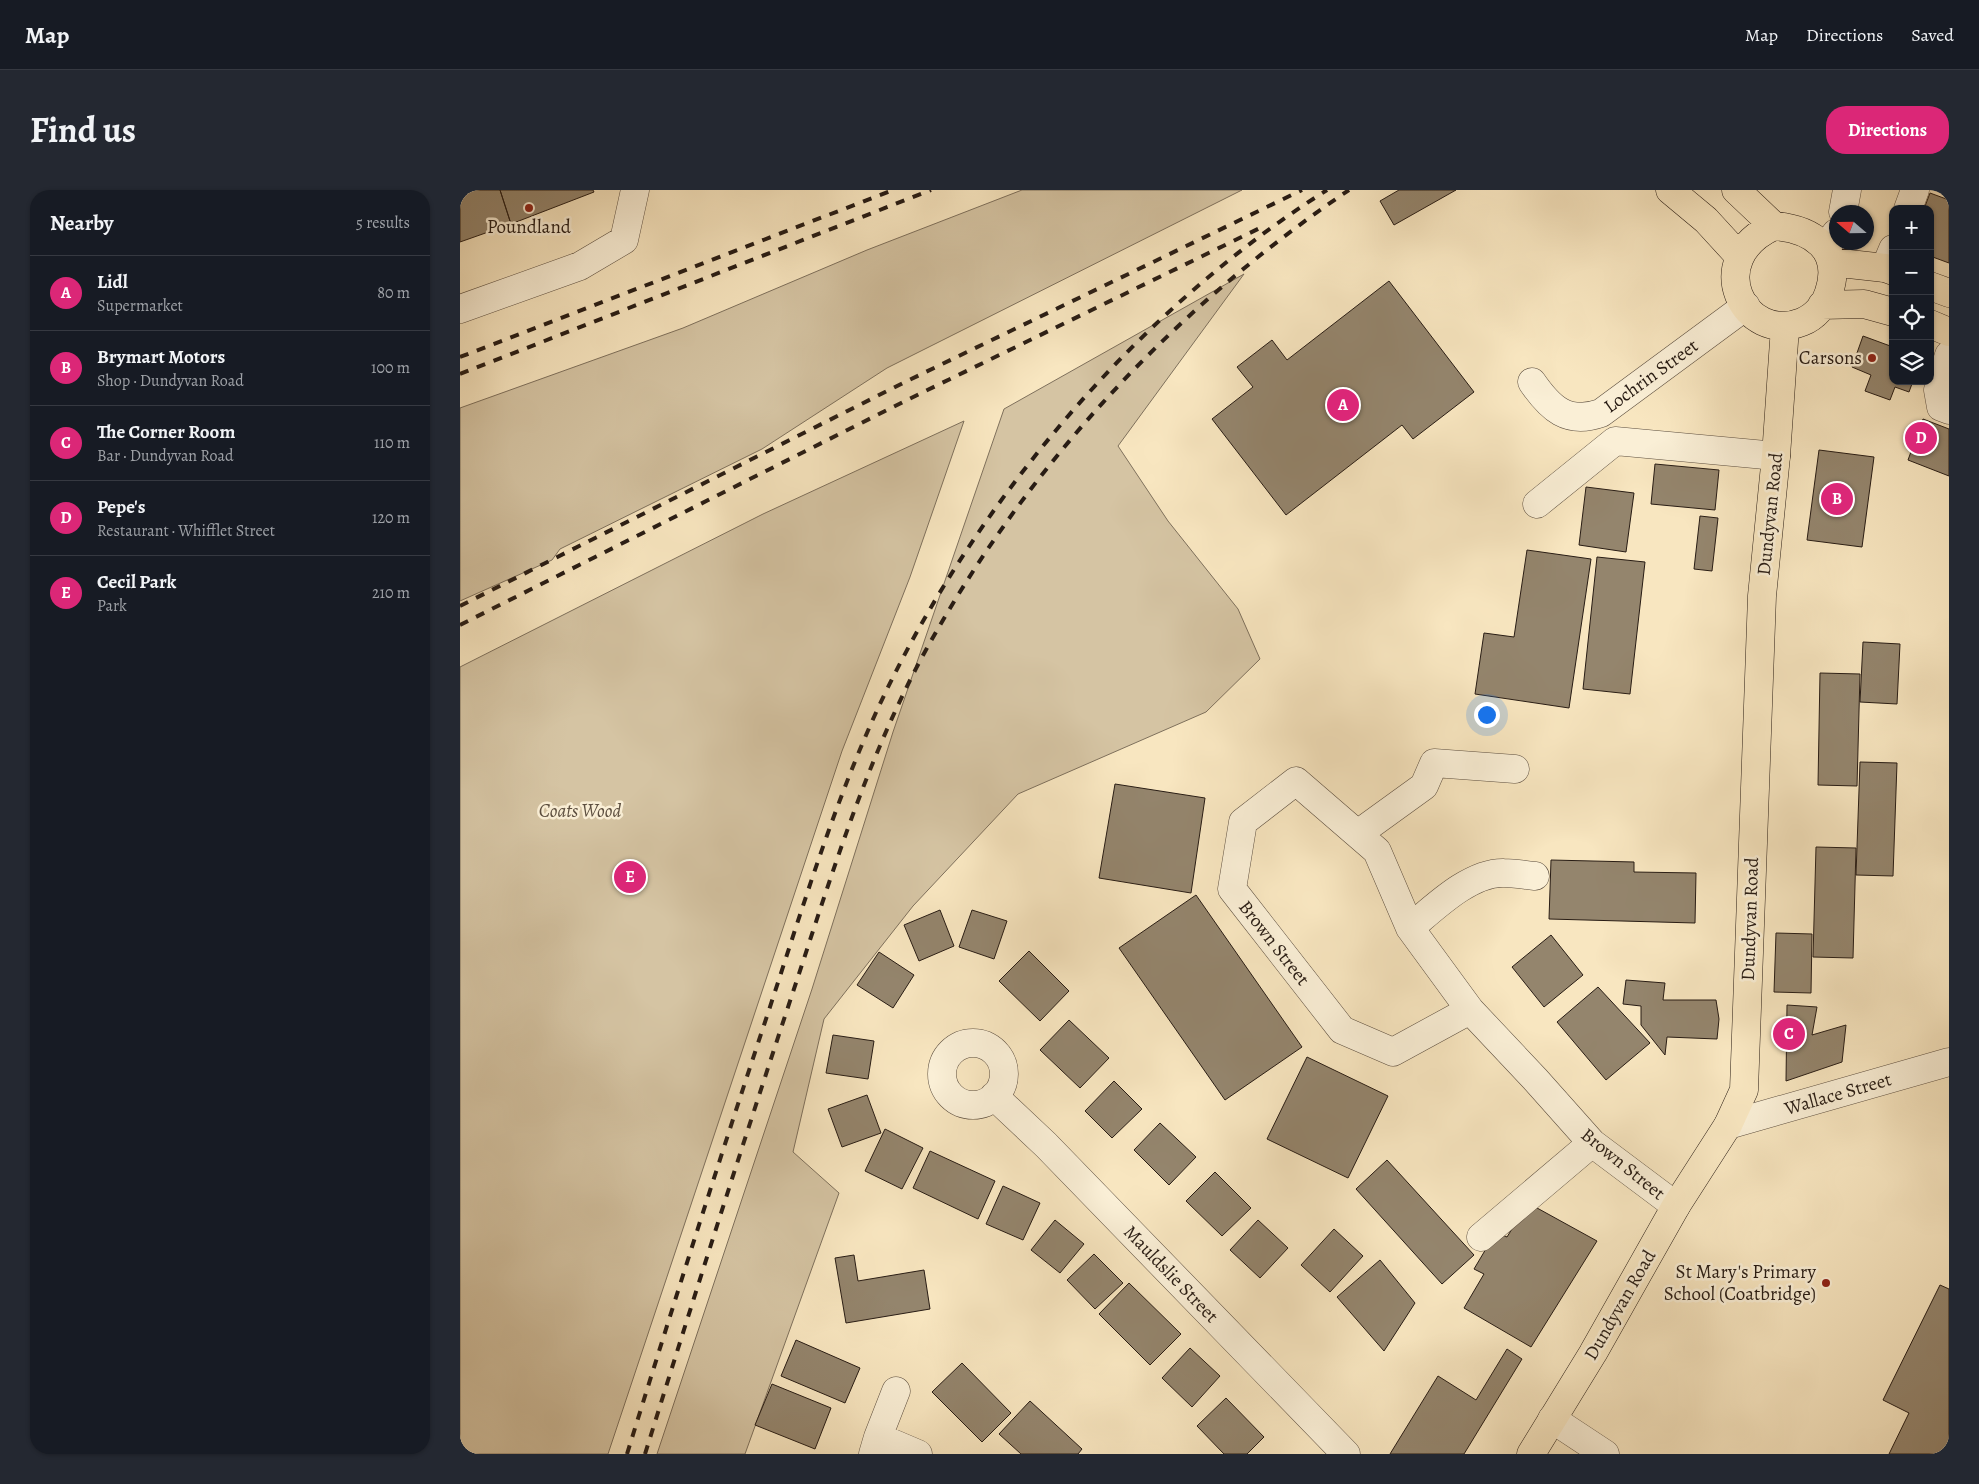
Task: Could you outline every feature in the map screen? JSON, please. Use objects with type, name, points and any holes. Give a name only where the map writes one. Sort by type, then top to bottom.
[{"type":"main road","points":[[1670,190],[1706,220],[1739,256]]},
{"type":"main road","points":[[1736,190],[1774,226]]},
{"type":"main road","points":[[1829,247],[1803,231],[1774,226],[1758,233],[1739,256],[1735,271],[1737,289],[1746,306],[1756,317],[1770,325],[1785,327],[1805,321],[1813,316],[1829,294],[1832,280],[1831,250]]},
{"type":"main road","points":[[1839,250],[1889,263]]},
{"type":"main road","points":[[1934,287],[1949,293]]},
{"type":"main road","points":[[1822,305],[1864,304],[1889,311]]},
{"type":"main road","points":[[1934,326],[1949,332]]},
{"type":"main road","name":"Dundyvan Road","points":[[1531,1454],[1593,1353],[1676,1206],[1728,1125],[1744,1090],[1762,596],[1776,456],[1785,327]]},
{"type":"street","points":[[460,309],[580,266],[624,240],[635,190]]},
{"type":"street","points":[[1844,205],[1847,190]]},
{"type":"street","points":[[1909,205],[1915,190]]},
{"type":"street","name":"Lochrin Street","points":[[1532,382],[1544,399],[1556,410],[1586,418],[1594,416],[1601,413],[1746,306]]},
{"type":"street","points":[[1949,355],[1938,390],[1941,407],[1949,410]]},
{"type":"street","points":[[1537,504],[1615,441],[1776,456]]},
{"type":"street","points":[[1359,834],[1424,786],[1434,762],[1515,769]]},
{"type":"street","name":"Brown Street","points":[[1470,1010],[1394,1052],[1342,1030],[1232,889],[1243,822],[1296,781],[1359,834],[1377,851],[1410,928],[1470,1010],[1592,1143],[1676,1206]]},
{"type":"street","points":[[1410,928],[1456,889],[1475,881],[1502,872],[1535,876]]},
{"type":"street","name":"Wallace Street","points":[[1728,1125],[1949,1062]]},
{"type":"street","name":"Mauldslie Street","points":[[994,1096],[1046,1144],[1346,1454]]},
{"type":"street","points":[[1481,1237],[1592,1143]]},
{"type":"street","points":[[896,1391],[875,1446],[918,1454]]},
{"type":"street","points":[[1552,1419],[1605,1454]]},
{"type":"green space","points":[[1022,190],[1242,190],[887,368],[762,449],[560,549],[552,560],[460,601],[460,408],[683,328],[867,250]]},
{"type":"green space","points":[[1244,274],[1118,446],[1168,521],[1238,609],[1260,659],[1206,712],[1018,794],[913,906],[824,1019],[793,1152],[839,1193],[745,1454],[657,1454],[812,989],[893,732],[1004,409]]},
{"type":"green space","name":"Coats Wood","points":[[964,421],[910,577],[842,751],[608,1454],[460,1454],[460,667],[763,514]]},
{"type":"building","points":[[460,190],[500,190],[511,224],[460,242]]},
{"type":"building","name":"Poundland","points":[[500,190],[593,190],[594,192],[511,224]]},
{"type":"building","points":[[1399,190],[1456,190],[1394,225],[1380,201]]},
{"type":"building","points":[[1930,193],[1949,200],[1949,263],[1934,257],[1934,205],[1926,205]]},
{"type":"building","points":[[1389,281],[1474,392],[1413,439],[1402,425],[1286,515],[1212,419],[1253,387],[1237,367],[1272,340],[1287,360]]},
{"type":"building","points":[[1863,336],[1889,346],[1889,385],[1912,385],[1909,392],[1895,387],[1890,400],[1865,391],[1871,375],[1852,367]]},
{"type":"building","points":[[1923,419],[1949,429],[1949,476],[1908,460]]},
{"type":"building","points":[[1819,450],[1874,457],[1862,547],[1807,540]]},
{"type":"building","points":[[1655,464],[1719,470],[1715,510],[1651,504]]},
{"type":"building","points":[[1586,487],[1634,493],[1626,552],[1579,545]]},
{"type":"building","points":[[1700,516],[1718,518],[1712,571],[1694,569]]},
{"type":"building","points":[[1527,550],[1591,559],[1569,708],[1475,694],[1484,633],[1514,637]]},
{"type":"building","points":[[1597,557],[1645,562],[1630,694],[1583,689]]},
{"type":"building","points":[[1863,642],[1900,644],[1897,704],[1860,702]]},
{"type":"building","points":[[1820,673],[1860,674],[1857,786],[1818,785]]},
{"type":"building","points":[[1860,762],[1897,763],[1893,876],[1856,875]]},
{"type":"building","points":[[1115,784],[1205,798],[1191,893],[1099,878]]},
{"type":"building","points":[[1816,847],[1856,848],[1853,958],[1813,957]]},
{"type":"building","points":[[1551,860],[1634,862],[1634,872],[1696,873],[1695,923],[1549,919]]},
{"type":"building","points":[[1196,895],[1302,1047],[1225,1100],[1119,948]]},
{"type":"building","points":[[940,910],[954,946],[919,961],[904,925]]},
{"type":"building","points":[[972,910],[1007,921],[994,959],[959,947]]},
{"type":"building","points":[[1776,933],[1812,934],[1811,993],[1774,992]]},
{"type":"building","points":[[1551,935],[1583,975],[1544,1007],[1512,967]]},
{"type":"building","points":[[1029,951],[1069,991],[1040,1021],[999,981]]},
{"type":"building","points":[[879,952],[914,975],[893,1008],[857,985]]},
{"type":"building","points":[[1626,980],[1665,983],[1663,1000],[1716,1000],[1719,1019],[1717,1039],[1667,1037],[1665,1055],[1641,1025],[1641,1006],[1623,1004]]},
{"type":"building","points":[[1598,987],[1650,1043],[1606,1080],[1557,1022]]},
{"type":"building","points":[[1787,1005],[1817,1007],[1812,1035],[1846,1025],[1842,1062],[1786,1081]]},
{"type":"building","points":[[1069,1020],[1109,1058],[1080,1088],[1040,1050]]},
{"type":"building","points":[[833,1035],[874,1041],[868,1079],[826,1073]]},
{"type":"building","points":[[1307,1057],[1388,1096],[1348,1178],[1267,1139]]},
{"type":"building","points":[[1114,1081],[1142,1109],[1112,1138],[1085,1111]]},
{"type":"building","points":[[867,1095],[881,1133],[842,1147],[828,1109]]},
{"type":"building","points":[[1160,1123],[1196,1157],[1169,1185],[1134,1150]]},
{"type":"building","points":[[885,1129],[923,1148],[902,1189],[865,1171]]},
{"type":"building","points":[[930,1151],[995,1181],[978,1219],[913,1188]]},
{"type":"building","points":[[1387,1160],[1474,1255],[1442,1284],[1356,1189]]},
{"type":"building","points":[[1215,1172],[1251,1208],[1222,1236],[1186,1201]]},
{"type":"building","points":[[1003,1186],[1040,1203],[1023,1240],[986,1224]]},
{"type":"building","points":[[1528,1203],[1597,1241],[1531,1347],[1464,1308],[1484,1274],[1474,1269],[1496,1232],[1507,1237]]},
{"type":"building","points":[[1055,1220],[1084,1244],[1060,1273],[1031,1250]]},
{"type":"building","points":[[1258,1220],[1288,1248],[1260,1278],[1230,1250]]},
{"type":"building","points":[[1334,1229],[1363,1256],[1330,1292],[1301,1265]]},
{"type":"building","points":[[1094,1254],[1123,1283],[1095,1309],[1067,1280]]},
{"type":"building","points":[[854,1255],[858,1281],[924,1270],[930,1309],[846,1323],[835,1258]]},
{"type":"building","points":[[1380,1260],[1415,1303],[1384,1351],[1337,1297]]},
{"type":"building","points":[[1129,1283],[1181,1334],[1150,1365],[1099,1314]]},
{"type":"building","points":[[1940,1285],[1949,1289],[1949,1454],[1889,1454],[1909,1413],[1883,1400]]},
{"type":"building","points":[[796,1340],[860,1368],[845,1403],[781,1376]]},
{"type":"building","points":[[1190,1348],[1220,1376],[1192,1407],[1162,1378]]},
{"type":"building","points":[[1507,1349],[1522,1359],[1464,1454],[1390,1454],[1438,1376],[1476,1400]]},
{"type":"building","points":[[962,1363],[1011,1413],[982,1442],[932,1392]]},
{"type":"building","points":[[772,1384],[831,1408],[815,1449],[755,1425]]},
{"type":"building","points":[[1226,1398],[1264,1437],[1247,1454],[1224,1454],[1197,1426]]},
{"type":"building","points":[[1030,1401],[1082,1449],[1078,1454],[1021,1454],[999,1434]]},
{"type":"railway","points":[[460,357],[893,190]]},
{"type":"railway","points":[[460,374],[931,190]]},
{"type":"railway","points":[[460,606],[903,383],[1302,190]]},
{"type":"railway","points":[[627,1454],[728,1134],[831,825],[879,706],[918,630],[962,557],[1012,485],[1067,417],[1127,352],[1190,293],[1257,238],[1327,190]]},
{"type":"railway","points":[[645,1454],[736,1165],[835,865],[883,740],[921,659],[962,589],[1006,523],[1054,459],[1106,399],[1162,341],[1221,288],[1283,237],[1349,190]]},
{"type":"railway","points":[[460,625],[907,400],[1262,227]]},
{"type":"place","name":"Poundland","points":[[529,208]]},
{"type":"place","name":"Carsons","points":[[1872,358]]},
{"type":"place","name":"Lidl","points":[[1343,405]]},
{"type":"place","name":"Pepe's","points":[[1921,438]]},
{"type":"place","name":"Brymart Motors","points":[[1837,499]]},
{"type":"place","name":"Cecil Park","points":[[630,877]]},
{"type":"place","name":"The Corner Room","points":[[1789,1034]]},
{"type":"place","name":"St Mary's Primary School (Coatbridge)","points":[[1826,1283]]}]
